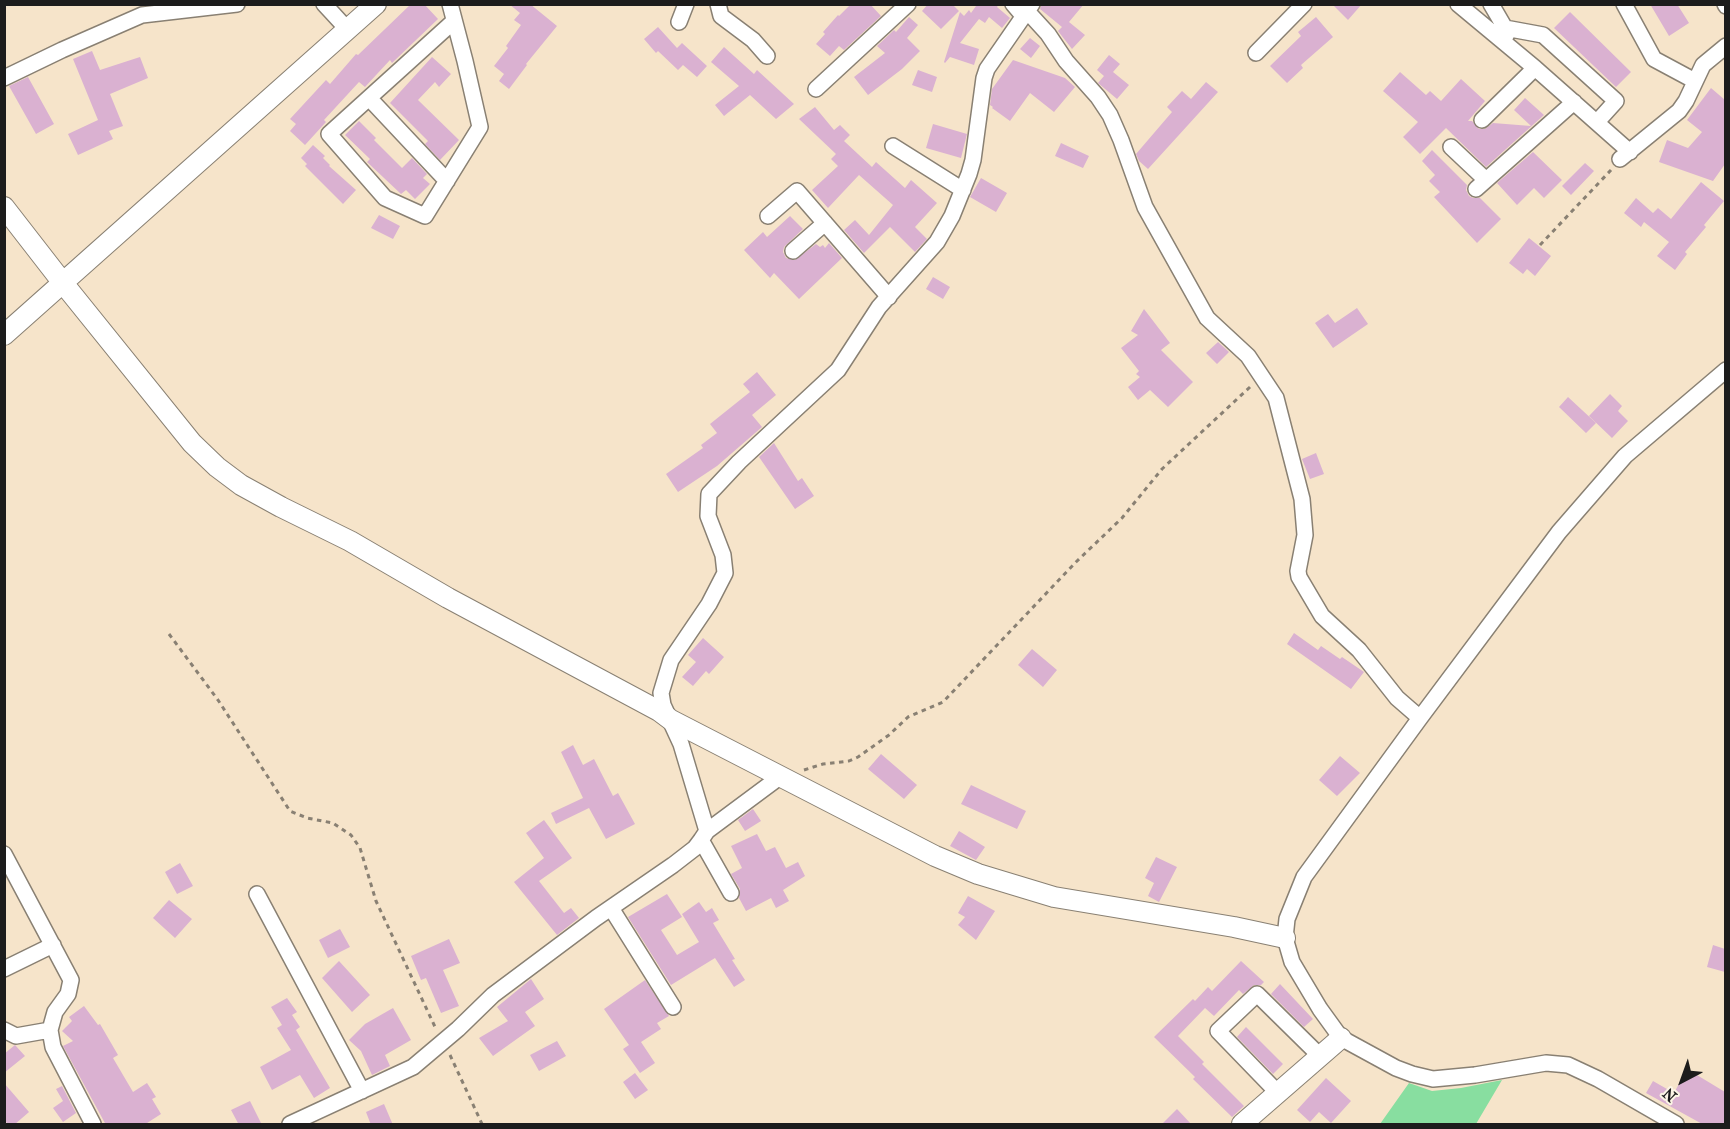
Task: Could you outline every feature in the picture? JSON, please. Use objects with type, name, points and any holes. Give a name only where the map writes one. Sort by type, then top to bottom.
[{"type":"street","points":[[4,78],[142,15],[237,4]]},
{"type":"street","points":[[324,4],[348,30]]},
{"type":"street","points":[[4,335],[376,4]]},
{"type":"street","points":[[450,4],[480,127],[425,216],[385,198],[329,134],[454,21]]},
{"type":"street","points":[[680,22],[686,4]]},
{"type":"street","points":[[718,4],[721,16],[753,40],[767,56]]},
{"type":"street","points":[[816,89],[908,4]]},
{"type":"street","points":[[1013,4],[1028,11],[1110,115],[1145,207],[1207,318],[1248,356],[1275,398],[1302,499],[1305,535],[1298,571],[1299,577],[1322,616],[1359,650],[1397,698],[1420,718]]},
{"type":"street","points":[[1256,53],[1304,4]]},
{"type":"street","points":[[1458,4],[1597,122],[1625,156],[1679,111],[1703,65],[1725,46]]},
{"type":"street","points":[[1491,4],[1505,28],[1507,45]]},
{"type":"street","points":[[1624,4],[1654,59],[1695,81]]},
{"type":"street","points":[[731,893],[704,835],[681,744],[663,705],[661,693],[671,660],[709,604],[725,573],[723,555],[708,516],[709,494],[739,462],[838,370],[879,307],[937,242],[952,216],[973,160],[987,69],[1028,11]]},
{"type":"street","points":[[1505,28],[1543,36],[1616,101],[1597,122]]},
{"type":"street","points":[[1713,56],[1725,65]]},
{"type":"street","points":[[1482,120],[1535,68]]},
{"type":"street","points":[[369,98],[447,182]]},
{"type":"street","points":[[1451,147],[1481,185],[1574,102]]},
{"type":"street","points":[[892,146],[963,190]]},
{"type":"street","points":[[768,216],[797,191],[889,297]]},
{"type":"street","points":[[4,207],[11,228],[63,284],[192,443],[217,467],[241,485],[350,541],[448,598],[659,711],[671,720],[935,856],[978,874],[1054,897],[1234,927],[1285,938]]},
{"type":"street","points":[[793,251],[825,223]]},
{"type":"street","points":[[1676,1125],[1598,1079],[1568,1065],[1546,1063],[1433,1079],[1396,1068],[1341,1038],[1320,1009],[1292,962],[1285,938],[1287,919],[1304,877],[1559,532],[1624,456],[1725,370]]},
{"type":"street","points":[[290,1125],[413,1067],[493,995],[610,908],[673,865],[695,848],[704,835],[787,779]]},
{"type":"street","points":[[4,854],[71,980],[68,994],[55,1012],[50,1030],[53,1047],[93,1125]]},
{"type":"street","points":[[257,894],[362,1091]]},
{"type":"street","points":[[610,908],[673,1007]]},
{"type":"street","points":[[4,969],[53,945]]},
{"type":"street","points":[[1278,1093],[1218,1030],[1257,994],[1320,1056]]},
{"type":"street","points":[[4,1030],[16,1036],[50,1030]]},
{"type":"street","points":[[1242,1125],[1341,1038]]},
{"type":"path","points":[[1540,245],[1625,156]]},
{"type":"path","points":[[787,779],[811,767],[849,761],[858,757],[889,735],[908,717],[943,702],[1076,562],[1122,518],[1162,469],[1262,376]]},
{"type":"path","points":[[169,634],[212,691],[290,811],[307,818],[333,823],[351,835],[360,848],[376,901],[431,1022],[443,1041],[482,1125]]},
{"type":"green space","points":[[1502,1080],[1476,1124],[1380,1124],[1409,1083],[1432,1091]]},
{"type":"building","points":[[411,4],[424,4],[438,19],[392,63],[390,60],[365,87],[359,82],[324,120],[326,122],[305,145],[290,131],[296,124],[290,119],[326,80],[330,84],[356,54],[358,55]]},
{"type":"building","points":[[509,4],[530,4],[557,26],[509,89],[499,81],[504,74],[494,66],[521,25],[514,20],[520,13]]},
{"type":"building","points":[[851,4],[870,4],[881,16],[844,50],[839,46],[830,56],[816,44],[825,34],[823,32]]},
{"type":"building","points":[[928,4],[952,4],[959,11],[941,29],[922,11]]},
{"type":"building","points":[[974,4],[999,4],[997,7],[1010,18],[1002,28],[989,17],[985,23],[979,19],[960,43],[979,49],[974,65],[950,57],[945,63],[960,12],[964,16],[969,10],[971,13],[976,6]]},
{"type":"building","points":[[1042,4],[1084,4],[1069,22],[1085,35],[1072,49],[1058,31],[1062,27],[1040,9]]},
{"type":"building","points":[[1332,4],[1362,4],[1348,20]]},
{"type":"building","points":[[1650,4],[1677,4],[1689,23],[1669,36]]},
{"type":"building","points":[[1570,12],[1631,72],[1616,87],[1554,28]]},
{"type":"building","points":[[909,17],[918,25],[907,38],[920,51],[902,69],[868,95],[854,77],[885,53],[877,46],[894,30],[896,32]]},
{"type":"building","points":[[1316,17],[1333,37],[1301,65],[1303,68],[1287,83],[1270,66],[1301,36],[1298,32]]},
{"type":"building","points":[[658,27],[677,48],[682,43],[707,66],[697,77],[683,65],[678,70],[658,51],[656,53],[644,39]]},
{"type":"building","points":[[1030,38],[1040,46],[1031,58],[1020,49]]},
{"type":"building","points":[[724,47],[754,74],[757,70],[794,104],[776,119],[750,95],[724,116],[715,105],[739,86],[711,62]]},
{"type":"building","points":[[92,51],[100,70],[140,57],[148,78],[110,94],[123,126],[109,131],[113,139],[78,155],[68,134],[98,120],[73,59]]},
{"type":"building","points":[[1109,55],[1120,64],[1113,72],[1129,85],[1117,99],[1098,83],[1104,76],[1097,70]]},
{"type":"building","points":[[432,57],[451,74],[439,87],[435,82],[418,100],[459,140],[440,160],[425,144],[428,141],[390,103]]},
{"type":"building","points":[[1013,60],[1065,78],[1075,87],[1054,112],[1030,93],[1010,121],[990,105],[992,89]]},
{"type":"building","points":[[918,70],[937,77],[932,92],[912,85]]},
{"type":"building","points":[[1400,72],[1426,95],[1430,91],[1441,101],[1461,79],[1485,101],[1468,121],[1472,121],[1479,129],[1485,129],[1493,123],[1531,126],[1514,110],[1525,98],[1544,115],[1486,167],[1446,128],[1420,154],[1403,137],[1418,122],[1383,91]]},
{"type":"building","points":[[28,77],[54,124],[36,134],[9,86]]},
{"type":"building","points":[[1206,82],[1218,92],[1148,169],[1139,161],[1136,154],[1172,112],[1167,107],[1182,91],[1191,99]]},
{"type":"building","points":[[1711,88],[1725,100],[1725,164],[1713,181],[1659,162],[1667,140],[1688,148],[1702,132],[1687,120]]},
{"type":"building","points":[[815,107],[834,130],[840,125],[850,135],[844,141],[872,167],[876,162],[905,188],[911,180],[937,203],[915,227],[927,239],[915,252],[890,227],[864,253],[844,230],[855,220],[869,235],[893,205],[859,175],[828,208],[812,190],[838,166],[831,159],[836,154],[799,119]]},
{"type":"building","points":[[359,121],[402,168],[412,158],[427,174],[423,178],[430,184],[415,199],[406,190],[401,194],[367,162],[370,159],[345,135]]},
{"type":"building","points":[[933,124],[967,134],[961,158],[926,148]]},
{"type":"building","points":[[1061,143],[1089,156],[1083,168],[1055,156]]},
{"type":"building","points":[[313,145],[325,156],[323,158],[329,166],[356,190],[343,204],[305,166],[307,164],[301,158]]},
{"type":"building","points":[[1432,150],[1467,185],[1466,190],[1469,196],[1480,198],[1501,219],[1477,243],[1434,197],[1440,192],[1429,181],[1435,175],[1422,161]]},
{"type":"building","points":[[1533,152],[1562,180],[1544,198],[1534,188],[1517,205],[1497,183]]},
{"type":"building","points":[[1585,163],[1594,171],[1571,195],[1562,186]]},
{"type":"building","points":[[981,178],[1007,193],[996,212],[970,197]]},
{"type":"building","points":[[1701,182],[1724,201],[1704,225],[1706,227],[1685,252],[1687,254],[1675,270],[1657,256],[1669,242],[1644,222],[1641,227],[1624,213],[1636,198],[1653,213],[1658,208],[1671,219]]},
{"type":"building","points":[[379,215],[400,226],[393,239],[371,228]]},
{"type":"building","points":[[790,216],[803,229],[784,247],[783,252],[786,258],[795,260],[816,244],[820,247],[823,245],[825,248],[829,243],[842,258],[799,299],[774,273],[770,278],[744,250],[763,232],[767,237]]},
{"type":"building","points":[[1529,238],[1551,256],[1535,276],[1527,269],[1523,274],[1509,263]]},
{"type":"building","points":[[933,277],[950,287],[943,299],[926,289]]},
{"type":"building","points":[[1357,308],[1368,324],[1333,348],[1315,323],[1328,314],[1335,323]]},
{"type":"building","points":[[1144,309],[1170,343],[1161,350],[1193,382],[1168,407],[1150,390],[1138,400],[1128,387],[1140,377],[1136,374],[1139,371],[1121,348],[1138,335],[1131,331]]},
{"type":"building","points":[[1218,342],[1229,352],[1217,364],[1206,353]]},
{"type":"building","points":[[757,372],[776,395],[752,415],[762,427],[717,466],[678,492],[666,474],[703,448],[701,445],[717,433],[710,424],[750,392],[743,384]]},
{"type":"building","points":[[1610,394],[1622,406],[1618,411],[1628,421],[1612,438],[1589,416]]},
{"type":"building","points":[[1568,397],[1596,423],[1586,433],[1559,407]]},
{"type":"building","points":[[774,443],[798,481],[802,478],[814,496],[795,509],[759,457]]},
{"type":"building","points":[[1316,453],[1324,474],[1310,479],[1302,459]]},
{"type":"building","points":[[1294,633],[1318,650],[1321,646],[1364,672],[1351,689],[1287,644]]},
{"type":"building","points":[[703,638],[724,657],[709,674],[706,671],[693,686],[682,677],[696,662],[688,655]]},
{"type":"building","points":[[1032,649],[1057,670],[1043,687],[1018,665]]},
{"type":"building","points":[[573,745],[583,765],[594,759],[613,796],[618,793],[635,824],[606,839],[589,808],[556,824],[551,813],[583,798],[561,752]]},
{"type":"building","points":[[881,754],[917,785],[904,799],[868,769]]},
{"type":"building","points":[[1340,756],[1360,773],[1337,796],[1319,780]]},
{"type":"building","points":[[971,785],[1026,811],[1017,829],[961,804]]},
{"type":"building","points":[[753,809],[761,821],[745,831],[738,820]]},
{"type":"building","points":[[544,820],[572,858],[539,881],[564,913],[571,908],[579,918],[557,935],[514,882],[544,858],[526,833]]},
{"type":"building","points":[[959,831],[985,847],[976,860],[950,846]]},
{"type":"building","points":[[757,834],[766,851],[775,847],[786,868],[798,862],[805,876],[783,890],[789,901],[776,908],[771,898],[746,911],[739,898],[740,889],[731,874],[742,868],[731,846]]},
{"type":"building","points":[[1156,857],[1177,867],[1159,902],[1148,896],[1154,883],[1145,878]]},
{"type":"building","points":[[180,863],[193,886],[177,894],[165,872]]},
{"type":"building","points":[[667,894],[682,917],[661,930],[677,955],[699,942],[682,914],[699,902],[706,912],[712,908],[719,920],[713,923],[745,980],[734,987],[715,958],[671,985],[628,917]]},
{"type":"building","points":[[968,896],[995,911],[976,940],[958,925],[965,917],[958,913]]},
{"type":"building","points":[[169,900],[192,919],[175,938],[153,918]]},
{"type":"building","points":[[340,929],[350,947],[328,958],[319,940]]},
{"type":"building","points":[[449,939],[460,963],[443,970],[459,1006],[441,1013],[426,978],[421,980],[411,956]]},
{"type":"building","points":[[1713,945],[1725,949],[1725,972],[1707,967]]},
{"type":"building","points":[[339,961],[370,995],[352,1012],[322,978]]},
{"type":"building","points":[[1241,961],[1264,982],[1261,985],[1254,985],[1243,994],[1239,990],[1214,1016],[1205,1008],[1178,1036],[1244,1106],[1232,1117],[1154,1037],[1208,987],[1212,991]]},
{"type":"building","points":[[531,979],[544,999],[525,1012],[535,1026],[493,1056],[479,1038],[508,1021],[497,1007]]},
{"type":"building","points":[[645,980],[669,1016],[657,1023],[661,1029],[641,1042],[655,1063],[640,1073],[623,1049],[629,1045],[604,1009]]},
{"type":"building","points":[[1280,984],[1313,1019],[1304,1027],[1271,994]]},
{"type":"building","points":[[287,998],[297,1012],[292,1015],[300,1027],[296,1030],[330,1088],[314,1098],[300,1075],[272,1090],[260,1067],[291,1050],[277,1028],[282,1025],[271,1007]]},
{"type":"building","points":[[84,1006],[98,1025],[100,1024],[118,1055],[113,1058],[133,1092],[147,1083],[156,1097],[152,1099],[161,1114],[144,1125],[106,1125],[63,1046],[73,1041],[62,1031],[72,1021],[69,1017]]},
{"type":"building","points":[[393,1008],[411,1040],[385,1055],[390,1066],[372,1075],[361,1051],[349,1040],[365,1024]]},
{"type":"building","points":[[1246,1027],[1283,1064],[1273,1074],[1237,1037]]},
{"type":"building","points":[[557,1041],[566,1056],[539,1071],[530,1055]]},
{"type":"building","points":[[15,1045],[25,1056],[4,1073],[4,1054]]},
{"type":"building","points":[[1687,1069],[1725,1092],[1725,1125],[1704,1125],[1646,1093],[1653,1081],[1674,1093]]},
{"type":"building","points":[[635,1073],[648,1090],[635,1099],[623,1082]]},
{"type":"building","points":[[1326,1078],[1351,1101],[1331,1123],[1319,1112],[1310,1122],[1297,1110]]},
{"type":"building","points":[[4,1083],[29,1112],[14,1125],[9,1125],[4,1120]]},
{"type":"building","points":[[62,1086],[76,1113],[63,1122],[53,1108],[63,1101],[56,1089]]},
{"type":"building","points":[[250,1101],[262,1125],[239,1125],[231,1110]]},
{"type":"building","points":[[384,1104],[393,1125],[371,1125],[366,1112]]},
{"type":"building","points":[[1177,1109],[1192,1125],[1161,1125]]}]
